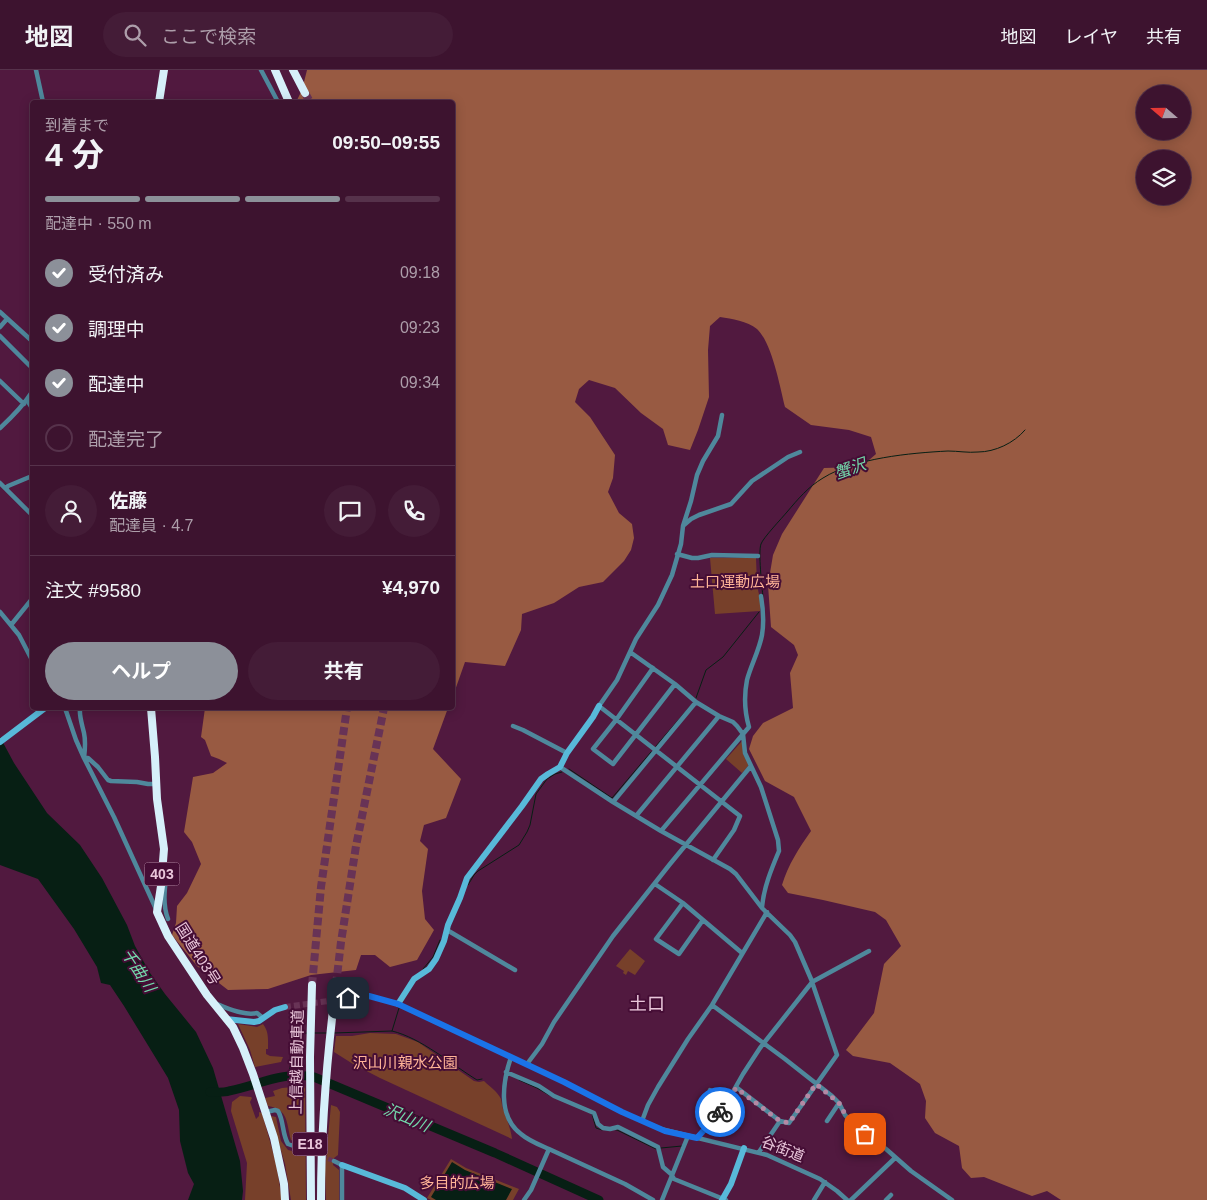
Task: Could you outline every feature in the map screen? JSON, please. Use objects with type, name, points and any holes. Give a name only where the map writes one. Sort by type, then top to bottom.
[{"type":"highway","points":[[159,100],[164,70]]},
{"type":"highway","points":[[275,70],[288,100]]},
{"type":"highway","points":[[293,70],[305,93]]},
{"type":"highway","name":"国道403号","points":[[151,710],[156,757],[157,799],[163,842],[161,886],[157,912],[168,936],[206,995],[233,1026],[243,1048],[274,1138],[284,1184],[285,1200]]},
{"type":"highway","name":"上信越自動車道","points":[[321,1200],[322,1136],[336,984]]},
{"type":"highway","name":"上信越自動車道","points":[[310,1200],[312,985]]},
{"type":"street","points":[[36,70],[43,100]]},
{"type":"street","points":[[261,70],[277,100]]},
{"type":"street","points":[[0,312],[30,339]]},
{"type":"street","points":[[0,327],[7,319]]},
{"type":"street","points":[[0,336],[30,366]]},
{"type":"street","points":[[0,381],[30,406]]},
{"type":"street","points":[[0,428],[12,418],[30,395]]},
{"type":"street","points":[[398,1004],[414,980],[429,969],[436,959],[467,878],[541,779],[560,767],[567,752],[617,680],[636,639],[658,605],[672,575],[697,475],[718,436],[722,415]]},
{"type":"street","points":[[683,526],[699,515],[731,504],[752,481],[788,457],[800,452]]},
{"type":"street","points":[[2,486],[8,486],[30,477]]},
{"type":"street","points":[[2,486],[30,513]]},
{"type":"street","points":[[678,554],[692,558],[712,555],[758,556]]},
{"type":"street","points":[[661,831],[749,727],[746,708],[748,680],[762,634],[761,596]]},
{"type":"street","points":[[11,625],[30,601]]},
{"type":"street","points":[[0,612],[19,635],[30,656]]},
{"type":"street","points":[[630,652],[675,684],[696,702],[733,722],[743,734],[745,753],[761,787],[780,847],[767,881],[762,908]]},
{"type":"street","points":[[653,668],[593,749],[612,764],[675,684]]},
{"type":"street","points":[[613,802],[696,702]]},
{"type":"street","points":[[599,706],[740,816],[734,830],[713,860]]},
{"type":"street","points":[[0,742],[42,710]]},
{"type":"street","points":[[66,710],[84,758],[114,817],[157,912]]},
{"type":"street","points":[[80,710],[86,748],[84,758]]},
{"type":"street","points":[[636,816],[719,716]]},
{"type":"street","points":[[514,726],[567,752]]},
{"type":"street","points":[[84,758],[88,758],[98,767],[108,780],[156,784]]},
{"type":"street","points":[[527,1064],[611,940],[670,864],[751,766]]},
{"type":"street","points":[[560,767],[636,816],[730,869],[762,908],[795,942],[812,982],[837,1055],[789,1123],[780,1121],[736,1088]]},
{"type":"street","points":[[163,862],[167,870],[164,910],[168,920]]},
{"type":"street","points":[[655,884],[683,903],[742,954]]},
{"type":"street","points":[[683,903],[656,939],[680,954],[703,920]]},
{"type":"street","points":[[642,1121],[658,1086],[691,1033],[712,1005],[767,912]]},
{"type":"street","points":[[447,930],[515,970]]},
{"type":"street","points":[[697,1138],[728,1102],[747,1066],[812,982],[869,951]]},
{"type":"street","name":"谷街道","points":[[343,999],[369,996],[398,1004],[527,1064],[642,1121],[665,1131],[759,1152],[809,1173],[838,1191],[847,1200]]},
{"type":"street","points":[[213,1002],[243,1012],[257,1013],[263,1018]]},
{"type":"street","points":[[712,1005],[816,1084],[839,1103],[852,1123],[911,1171],[952,1200]]},
{"type":"street","points":[[226,1019],[254,1022],[275,1010],[285,1007]]},
{"type":"street","points":[[511,1057],[506,1072],[504,1104],[512,1125],[516,1130],[526,1138],[625,1184],[653,1200]]},
{"type":"street","points":[[506,1072],[594,1113],[598,1124],[603,1128],[618,1127],[658,1147],[663,1167],[674,1179],[724,1200],[744,1148]]},
{"type":"street","points":[[710,1090],[728,1102]]},
{"type":"street","points":[[827,1121],[839,1103]]},
{"type":"street","points":[[266,1112],[278,1111],[282,1120],[284,1136],[288,1144],[305,1150]]},
{"type":"street","points":[[759,1152],[780,1121]]},
{"type":"street","points":[[662,1200],[688,1136]]},
{"type":"street","points":[[524,1200],[549,1149]]},
{"type":"street","points":[[852,1200],[895,1158]]},
{"type":"street","points":[[334,1161],[404,1188],[424,1200]]},
{"type":"street","points":[[342,1165],[342,1200]]},
{"type":"street","points":[[814,1200],[824,1182]]},
{"type":"street","points":[[886,1200],[891,1195]]},
{"type":"green space","name":"土口運動広場","points":[[710,558],[756,558],[757,585],[761,604],[760,611],[715,614]]},
{"type":"green space","points":[[742,741],[743,754],[749,765],[742,773],[726,759]]},
{"type":"green space","points":[[630,949],[645,961],[635,975],[628,971],[626,975],[623,973],[624,971],[616,966]]},
{"type":"green space","points":[[238,1024],[257,1027],[263,1024],[268,1036],[266,1054],[283,1057],[281,1062],[255,1067],[250,1050]]},
{"type":"green space","name":"沢山川親水公園","points":[[370,1033],[396,1034],[418,1042],[474,1081],[484,1081],[500,1096],[512,1139],[380,1078],[334,1052],[336,1036]]},
{"type":"green space","points":[[305,1086],[306,1200],[291,1200],[285,1164],[271,1116],[276,1117],[281,1141],[288,1150],[301,1153],[301,1145],[291,1140],[286,1118],[280,1110],[268,1106],[265,1098],[275,1096],[273,1091],[282,1088]]},
{"type":"green space","points":[[240,1096],[252,1098],[250,1102],[256,1119],[259,1116],[259,1112],[262,1113],[276,1163],[282,1200],[245,1200],[247,1163],[231,1111],[232,1102]]},
{"type":"green space","points":[[331,1105],[337,1107],[340,1112],[338,1155],[334,1158],[333,1165],[339,1170],[339,1200],[326,1200],[325,1169]]},
{"type":"green space","name":"多目的広場","points":[[451,1159],[466,1168],[519,1189],[513,1200],[431,1200],[427,1198]]},
{"type":"shaded area","points":[[307,70],[1207,70],[1207,1200],[1061,1200],[1047,1191],[1032,1196],[984,1177],[971,1178],[962,1168],[959,1146],[935,1133],[925,1118],[926,1101],[920,1084],[890,1063],[853,1056],[846,1050],[874,1013],[884,964],[901,946],[886,920],[875,912],[788,893],[782,885],[784,878],[794,857],[811,831],[794,797],[765,781],[749,749],[753,736],[763,723],[793,708],[790,673],[798,655],[794,645],[771,627],[768,585],[773,555],[782,534],[824,468],[861,467],[876,454],[871,437],[849,430],[811,425],[785,407],[778,377],[767,344],[753,326],[720,317],[710,326],[708,350],[709,397],[690,450],[668,445],[663,429],[641,413],[615,388],[589,380],[579,389],[575,402],[590,417],[615,455],[613,478],[608,492],[619,513],[632,524],[634,538],[631,550],[624,561],[603,582],[579,587],[554,603],[522,614],[521,630],[505,666],[465,662],[455,690],[455,100],[297,100],[302,90]]},
{"type":"shaded area","points":[[205,710],[447,710],[433,749],[461,779],[446,818],[424,825],[420,841],[428,849],[422,891],[425,919],[434,930],[417,960],[390,967],[375,955],[361,955],[356,970],[311,975],[268,989],[228,990],[197,966],[172,935],[176,923],[177,906],[187,893],[201,864],[192,842],[184,832],[193,777],[213,773],[227,763],[211,756],[205,740],[201,737]]},
{"type":"water","name":"千曲川","points":[[0,737],[14,763],[47,813],[80,845],[102,878],[150,973],[196,1032],[213,1068],[240,1161],[242,1200],[188,1200],[194,1184],[188,1173],[180,1141],[179,1110],[168,1078],[110,985],[101,983],[97,967],[74,929],[38,879],[0,865]]},
{"type":"water","name":"多目的広場","points":[[452,1162],[465,1170],[512,1189],[506,1200],[436,1200],[431,1197]]},
{"type":"waterway","name":"蟹沢","points":[[763,597],[760,562],[762,541],[799,498],[823,478],[836,471],[867,461],[900,455],[948,451],[984,452],[1010,443],[1025,430]]},
{"type":"waterway","name":"蟹沢","points":[[696,698],[706,670],[723,657],[759,612]]},
{"type":"waterway","points":[[656,746],[693,703]]},
{"type":"waterway","points":[[569,769],[612,798],[651,752]]},
{"type":"waterway","points":[[468,885],[478,871],[519,845],[530,825],[536,794],[547,779],[562,772]]},
{"type":"waterway","points":[[423,969],[433,957],[440,940]]},
{"type":"waterway","points":[[392,1031],[399,1008]]},
{"type":"waterway","points":[[334,1033],[392,1031],[403,1034],[425,1045],[477,1080],[482,1079]]},
{"type":"waterway","points":[[291,1057],[291,1034],[308,1033]]},
{"type":"waterway","points":[[314,1033],[328,1033]]},
{"type":"waterway","points":[[289,1075],[290,1066]]},
{"type":"waterway","name":"沢山川","points":[[210,1092],[227,1092],[281,1077],[314,1077],[495,1153],[599,1200]]},
{"type":"waterway","points":[[519,1080],[549,1095]]},
{"type":"waterway","points":[[592,1114],[596,1128],[602,1130]]},
{"type":"waterway","points":[[616,1130],[656,1149]]},
{"type":"waterway","points":[[661,1148],[682,1146]]},
{"type":"tunnel","points":[[305,93],[309,100]]},
{"type":"tunnel","points":[[312,985],[321,887],[347,710]]},
{"type":"tunnel","points":[[336,985],[356,846],[384,710]]},
{"type":"tunnel","points":[[285,1007],[343,999]]},
{"type":"tunnel","points":[[310,1152],[334,1161]]},
{"type":"way so far","points":[[720,1112],[736,1088],[780,1121],[789,1123],[816,1084],[839,1103],[852,1123],[865,1134]]},
{"type":"district","name":"土口","points":[[647,1004]]},
{"type":"route","points":[[348,998],[369,996],[398,1004],[665,1131],[697,1138],[720,1112]]}]
